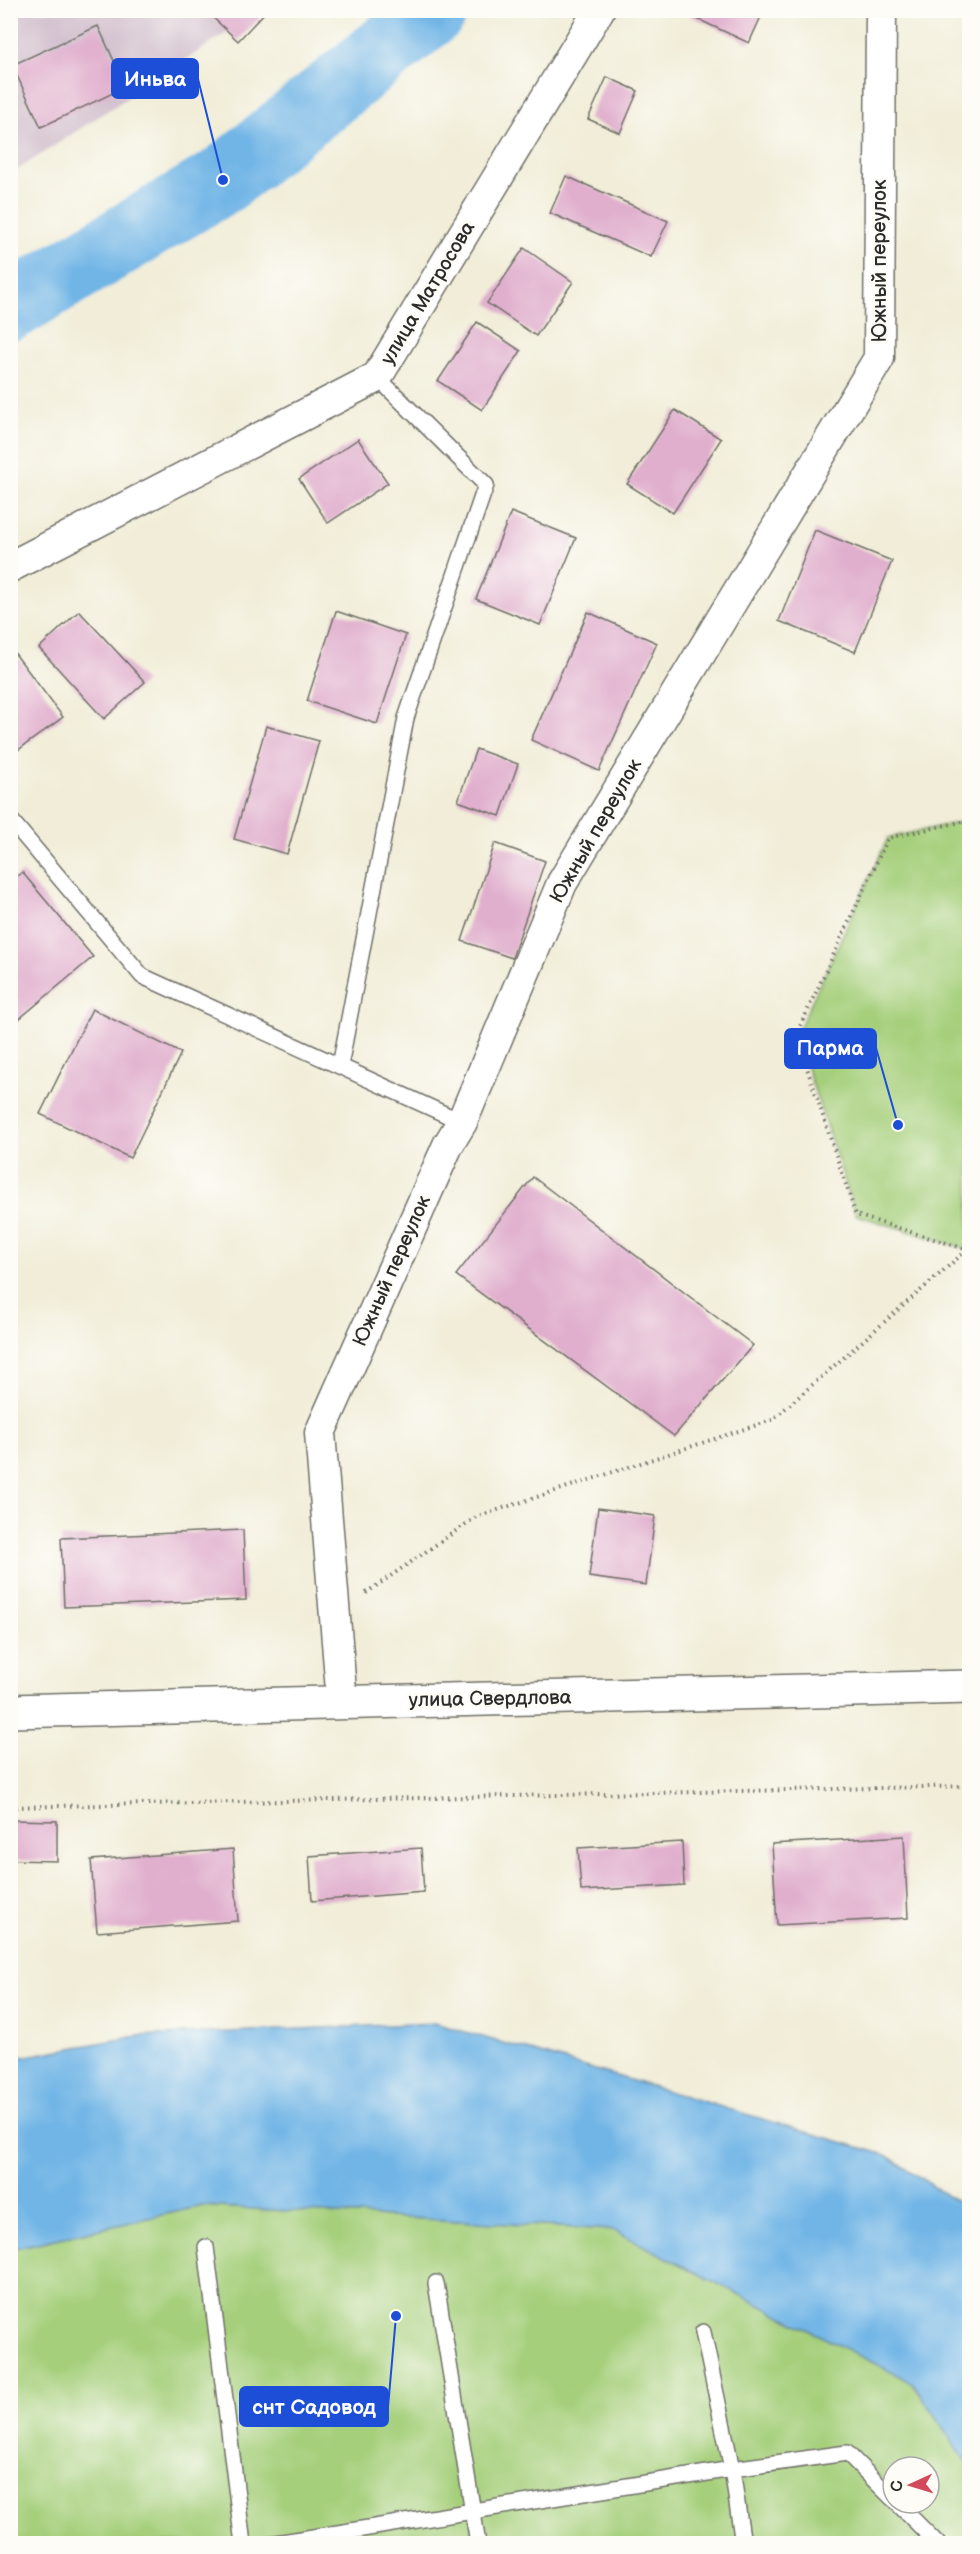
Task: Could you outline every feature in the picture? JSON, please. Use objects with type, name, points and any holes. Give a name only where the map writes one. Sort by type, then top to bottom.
[{"type":"main road","name":"улица Свердлова","points":[[10,1711],[969,1687]]},
{"type":"street","name":"улица Матросова","points":[[10,567],[376,377],[599,10]]},
{"type":"street","name":"Южный переулок","points":[[342,1703],[320,1433],[448,1145],[462,1122],[562,883],[879,358],[881,10]]},
{"type":"lane","points":[[340,1066],[406,718],[486,485],[376,377]]},
{"type":"lane","points":[[10,819],[142,976],[462,1122]]},
{"type":"lane","points":[[206,2247],[243,2544]]},
{"type":"lane","points":[[436,2283],[478,2544]]},
{"type":"lane","points":[[703,2332],[732,2469],[742,2544]]},
{"type":"lane","points":[[270,2544],[473,2509],[847,2453],[881,2487]]},
{"type":"lane","points":[[909,2515],[938,2544]]},
{"type":"path","points":[[968,1250],[856,1215],[796,1035],[888,838],[969,820]]},
{"type":"path","points":[[335,1615],[476,1517],[772,1420],[968,1250]]},
{"type":"path","points":[[10,1807],[969,1786]]},
{"type":"shaded area","points":[[11,11],[260,11],[11,174]]},
{"type":"green space","points":[[970,820],[969,1250],[856,1215],[796,1035],[888,838]]},
{"type":"green space","points":[[202,2206],[613,2230],[913,2383],[969,2466],[969,2543],[11,2543],[10,2249]]},
{"type":"water","points":[[435,2023],[886,2155],[969,2210],[969,2466],[913,2383],[613,2230],[202,2206],[11,2249],[11,2059],[137,2036]]},
{"type":"building","points":[[205,10],[267,10],[238,41]]},
{"type":"building","points":[[678,10],[764,10],[749,43]]},
{"type":"building","points":[[98,26],[126,87],[41,127],[12,65]]},
{"type":"building","points":[[607,77],[638,91],[620,133],[588,119]]},
{"type":"building","points":[[566,176],[668,221],[651,257],[550,213]]},
{"type":"building","points":[[524,248],[573,282],[536,336],[487,303]]},
{"type":"building","points":[[477,322],[521,351],[482,410],[438,381]]},
{"type":"building","points":[[675,410],[721,439],[673,513],[627,484]]},
{"type":"building","points":[[358,439],[388,483],[328,523],[299,479]]},
{"type":"building","points":[[511,512],[576,538],[540,625],[476,599]]},
{"type":"building","points":[[815,530],[892,561],[855,652],[779,621]]},
{"type":"building","points":[[79,611],[145,682],[104,719],[39,648]]},
{"type":"building","points":[[336,611],[406,635],[377,724],[307,701]]},
{"type":"building","points":[[588,612],[657,643],[599,771],[531,740]]},
{"type":"building","points":[[10,647],[63,717],[10,756]]},
{"type":"building","points":[[266,726],[319,741],[287,854],[234,839]]},
{"type":"building","points":[[476,749],[518,764],[500,816],[458,801]]},
{"type":"building","points":[[495,843],[545,861],[512,958],[462,941]]},
{"type":"building","points":[[22,872],[93,957],[13,1024],[10,882]]},
{"type":"building","points":[[92,1009],[181,1053],[130,1158],[40,1114]]},
{"type":"building","points":[[533,1177],[753,1345],[674,1436],[456,1275]]},
{"type":"building","points":[[598,1508],[655,1516],[646,1585],[589,1577]]},
{"type":"building","points":[[243,1530],[246,1600],[64,1607],[61,1538]]},
{"type":"building","points":[[10,1820],[57,1821],[57,1861],[10,1860]]},
{"type":"building","points":[[904,1836],[908,1918],[777,1925],[772,1844]]},
{"type":"building","points":[[682,1842],[684,1885],[581,1891],[578,1848]]},
{"type":"building","points":[[421,1848],[424,1892],[312,1901],[309,1856]]},
{"type":"building","points":[[233,1849],[238,1921],[97,1932],[91,1860]]},
{"type":"waterway","points":[[10,307],[223,180],[434,10]]},
{"type":"place","name":"Иньва","points":[[223,180]]},
{"type":"place","name":"Парма","points":[[898,1125]]},
{"type":"place","name":"снт Садовод","points":[[396,2316]]}]
